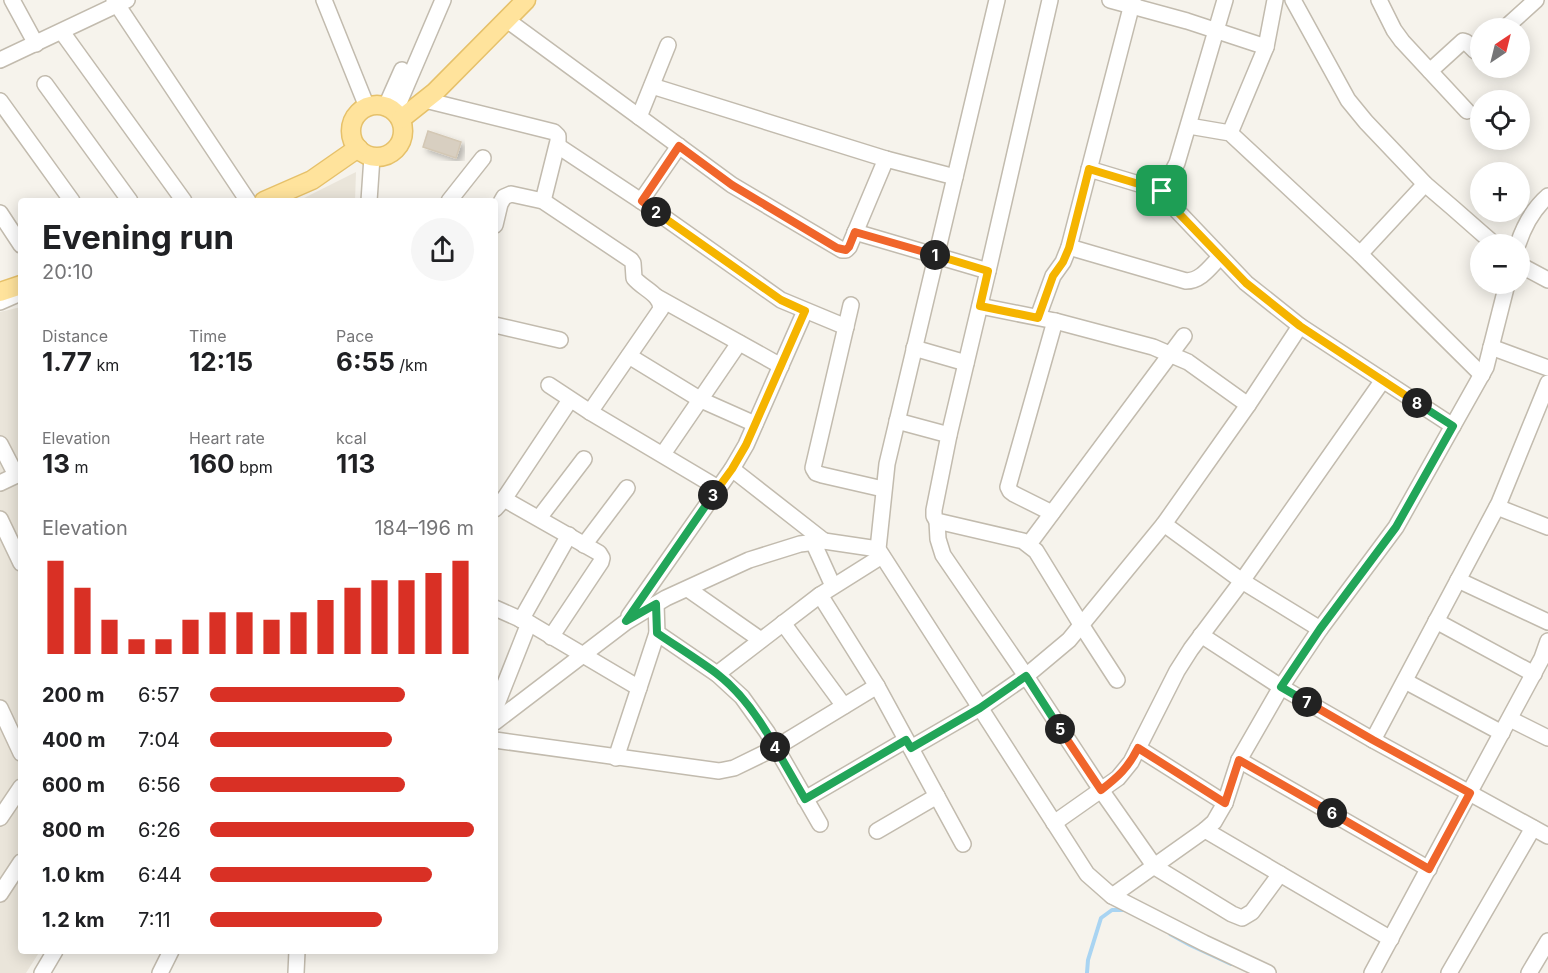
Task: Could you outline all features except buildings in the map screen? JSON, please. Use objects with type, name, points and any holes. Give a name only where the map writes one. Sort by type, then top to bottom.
[{"type":"main road","points":[[365,153],[352,135],[353,122],[358,113],[385,110],[425,100],[526,0]]},
{"type":"main road","points":[[271,198],[365,153],[389,154],[397,148],[402,139],[403,126],[385,110]]},
{"type":"main road","points":[[0,292],[18,286]]},
{"type":"street","points":[[12,0],[36,44]]},
{"type":"street","points":[[324,0],[385,110]]},
{"type":"street","points":[[334,0],[385,110]]},
{"type":"street","points":[[385,110],[432,0]]},
{"type":"street","points":[[385,110],[443,0]]},
{"type":"street","points":[[997,0],[887,464],[883,489],[880,553],[1087,874],[1112,896],[1203,943],[1268,973]]},
{"type":"street","points":[[1050,0],[949,435],[934,510],[938,539],[943,555],[1155,867],[1242,918],[1252,912],[1280,874]]},
{"type":"street","points":[[1110,0],[1132,3],[1266,47]]},
{"type":"street","points":[[1162,191],[1177,163],[1225,0]]},
{"type":"street","points":[[1230,133],[1266,47],[1275,0]]},
{"type":"street","points":[[1293,0],[1348,100],[1425,184],[1483,234]]},
{"type":"street","points":[[1379,0],[1402,41],[1467,111]]},
{"type":"street","points":[[1516,18],[1536,0]]},
{"type":"street","points":[[0,60],[62,32],[119,2],[246,198]]},
{"type":"street","points":[[1038,318],[1053,276],[1069,248],[1132,3]]},
{"type":"street","points":[[507,20],[732,185],[837,248],[846,250],[849,247],[886,159]]},
{"type":"street","points":[[62,32],[182,198]]},
{"type":"street","points":[[1431,71],[1463,41],[1470,46]]},
{"type":"street","points":[[639,117],[668,45]]},
{"type":"street","points":[[45,84],[127,198]]},
{"type":"street","points":[[652,86],[886,159],[955,177]]},
{"type":"street","points":[[425,100],[554,132],[558,136],[558,146],[543,201]]},
{"type":"street","points":[[0,101],[70,198]]},
{"type":"street","points":[[1189,126],[1230,133],[1360,254],[1482,375]]},
{"type":"street","points":[[558,146],[642,201],[781,300],[846,327]]},
{"type":"street","points":[[642,201],[679,146]]},
{"type":"street","points":[[365,153],[369,198]]},
{"type":"street","points":[[451,198],[483,158]]},
{"type":"street","points":[[1089,169],[1162,191],[1167,201],[1246,283],[1300,326],[1453,426]]},
{"type":"street","points":[[1360,254],[1425,184]]},
{"type":"street","points":[[498,212],[504,197],[511,194],[543,201],[631,260],[634,266],[634,278],[657,297],[781,366]]},
{"type":"street","points":[[1521,234],[1534,211],[1548,196]]},
{"type":"street","points":[[0,213],[18,240]]},
{"type":"street","points":[[855,232],[988,271]]},
{"type":"street","points":[[1069,248],[1186,281],[1198,279],[1220,256]]},
{"type":"street","points":[[1530,270],[1548,280]]},
{"type":"street","points":[[0,302],[18,293]]},
{"type":"street","points":[[1112,896],[1214,822],[1225,803],[1239,760],[1281,687],[1320,629],[1396,527],[1482,375],[1505,294]]},
{"type":"street","points":[[590,412],[662,309],[657,297]]},
{"type":"street","points":[[851,305],[813,468],[822,476],[883,489]]},
{"type":"street","points":[[980,306],[1055,321],[1153,346],[1188,363],[1248,405]]},
{"type":"street","points":[[626,621],[732,469],[746,445],[805,311]]},
{"type":"street","points":[[1052,513],[1014,494],[1008,487],[1055,321]]},
{"type":"street","points":[[498,326],[561,340]]},
{"type":"street","points":[[805,799],[980,708],[1026,676],[1055,652],[1082,626],[1164,524],[1248,405],[1300,326]]},
{"type":"street","points":[[1029,544],[1184,336]]},
{"type":"street","points":[[663,454],[739,343]]},
{"type":"street","points":[[1491,347],[1548,368]]},
{"type":"street","points":[[914,348],[966,363]]},
{"type":"street","points":[[629,356],[701,400],[755,424]]},
{"type":"street","points":[[1054,824],[1118,777],[1131,762],[1177,671],[1191,649],[1242,581],[1383,380]]},
{"type":"street","points":[[1373,740],[1497,507],[1548,383]]},
{"type":"street","points":[[549,385],[570,400],[718,488]]},
{"type":"street","points":[[551,637],[601,562],[601,556],[539,518],[499,504],[570,400]]},
{"type":"street","points":[[897,421],[949,435]]},
{"type":"street","points":[[0,444],[18,474],[0,483]]},
{"type":"street","points":[[539,518],[584,459]]},
{"type":"street","points":[[732,469],[819,542],[827,591],[963,844]]},
{"type":"street","points":[[584,545],[627,488]]},
{"type":"street","points":[[1497,507],[1548,526]]},
{"type":"street","points":[[0,519],[18,557]]},
{"type":"street","points":[[937,521],[1029,544],[1036,551],[1117,680]]},
{"type":"street","points":[[1164,524],[1242,581],[1320,629]]},
{"type":"street","points":[[498,700],[525,622],[569,536]]},
{"type":"street","points":[[498,720],[626,621],[688,588],[749,560],[800,544],[819,542],[880,553]]},
{"type":"street","points":[[717,674],[880,553]]},
{"type":"street","points":[[1458,580],[1548,621]]},
{"type":"street","points":[[688,588],[761,640]]},
{"type":"street","points":[[616,758],[657,633],[656,604]]},
{"type":"street","points":[[498,609],[525,622],[639,688]]},
{"type":"street","points":[[1436,621],[1534,674]]},
{"type":"street","points":[[783,623],[844,706]]},
{"type":"street","points":[[657,633],[717,674],[742,697],[767,732],[820,824]]},
{"type":"street","points":[[1202,634],[1281,687],[1548,836]]},
{"type":"street","points":[[1372,973],[1534,674],[1548,641]]},
{"type":"street","points":[[1405,681],[1502,733]]},
{"type":"street","points":[[498,740],[719,771],[734,768],[775,748],[877,686]]},
{"type":"street","points":[[0,708],[18,747]]},
{"type":"street","points":[[1510,719],[1548,738]]},
{"type":"street","points":[[1138,748],[1225,803]]},
{"type":"street","points":[[1239,760],[1429,869]]},
{"type":"street","points":[[3,806],[18,790]]},
{"type":"street","points":[[877,831],[937,796]]},
{"type":"street","points":[[1449,973],[1533,828]]},
{"type":"street","points":[[1205,830],[1391,939]]},
{"type":"street","points":[[0,894],[18,867]]},
{"type":"street","points":[[1529,973],[1548,941]]},
{"type":"street","points":[[42,973],[53,954]]},
{"type":"street","points":[[160,973],[165,954]]},
{"type":"street","points":[[296,973],[297,954]]},
{"type":"shaded area","points":[[356,172],[355,198],[304,198]]},
{"type":"shaded area","points":[[18,308],[18,954],[38,954],[26,973],[0,973],[0,312]]},
{"type":"waterway","points":[[1087,973],[1088,960],[1101,918],[1112,910],[1127,910]]},
{"type":"waterway","points":[[1170,934],[1231,964]]},
{"type":"route","points":[[679,146],[732,185],[837,248],[846,250],[855,232],[988,271],[980,306],[1038,318],[1053,276],[1069,248],[1089,169],[1162,191],[1167,201],[1246,283],[1300,326],[1453,426],[1396,527],[1320,629],[1281,687],[1470,793],[1429,869],[1239,760],[1225,803],[1138,748],[1131,762],[1118,777],[1101,790],[1026,676],[980,708],[911,748],[906,740],[805,799],[767,732],[742,697],[717,674],[657,633],[656,604],[626,621],[732,469],[746,445],[805,311],[781,300],[642,201],[679,146]]}]
